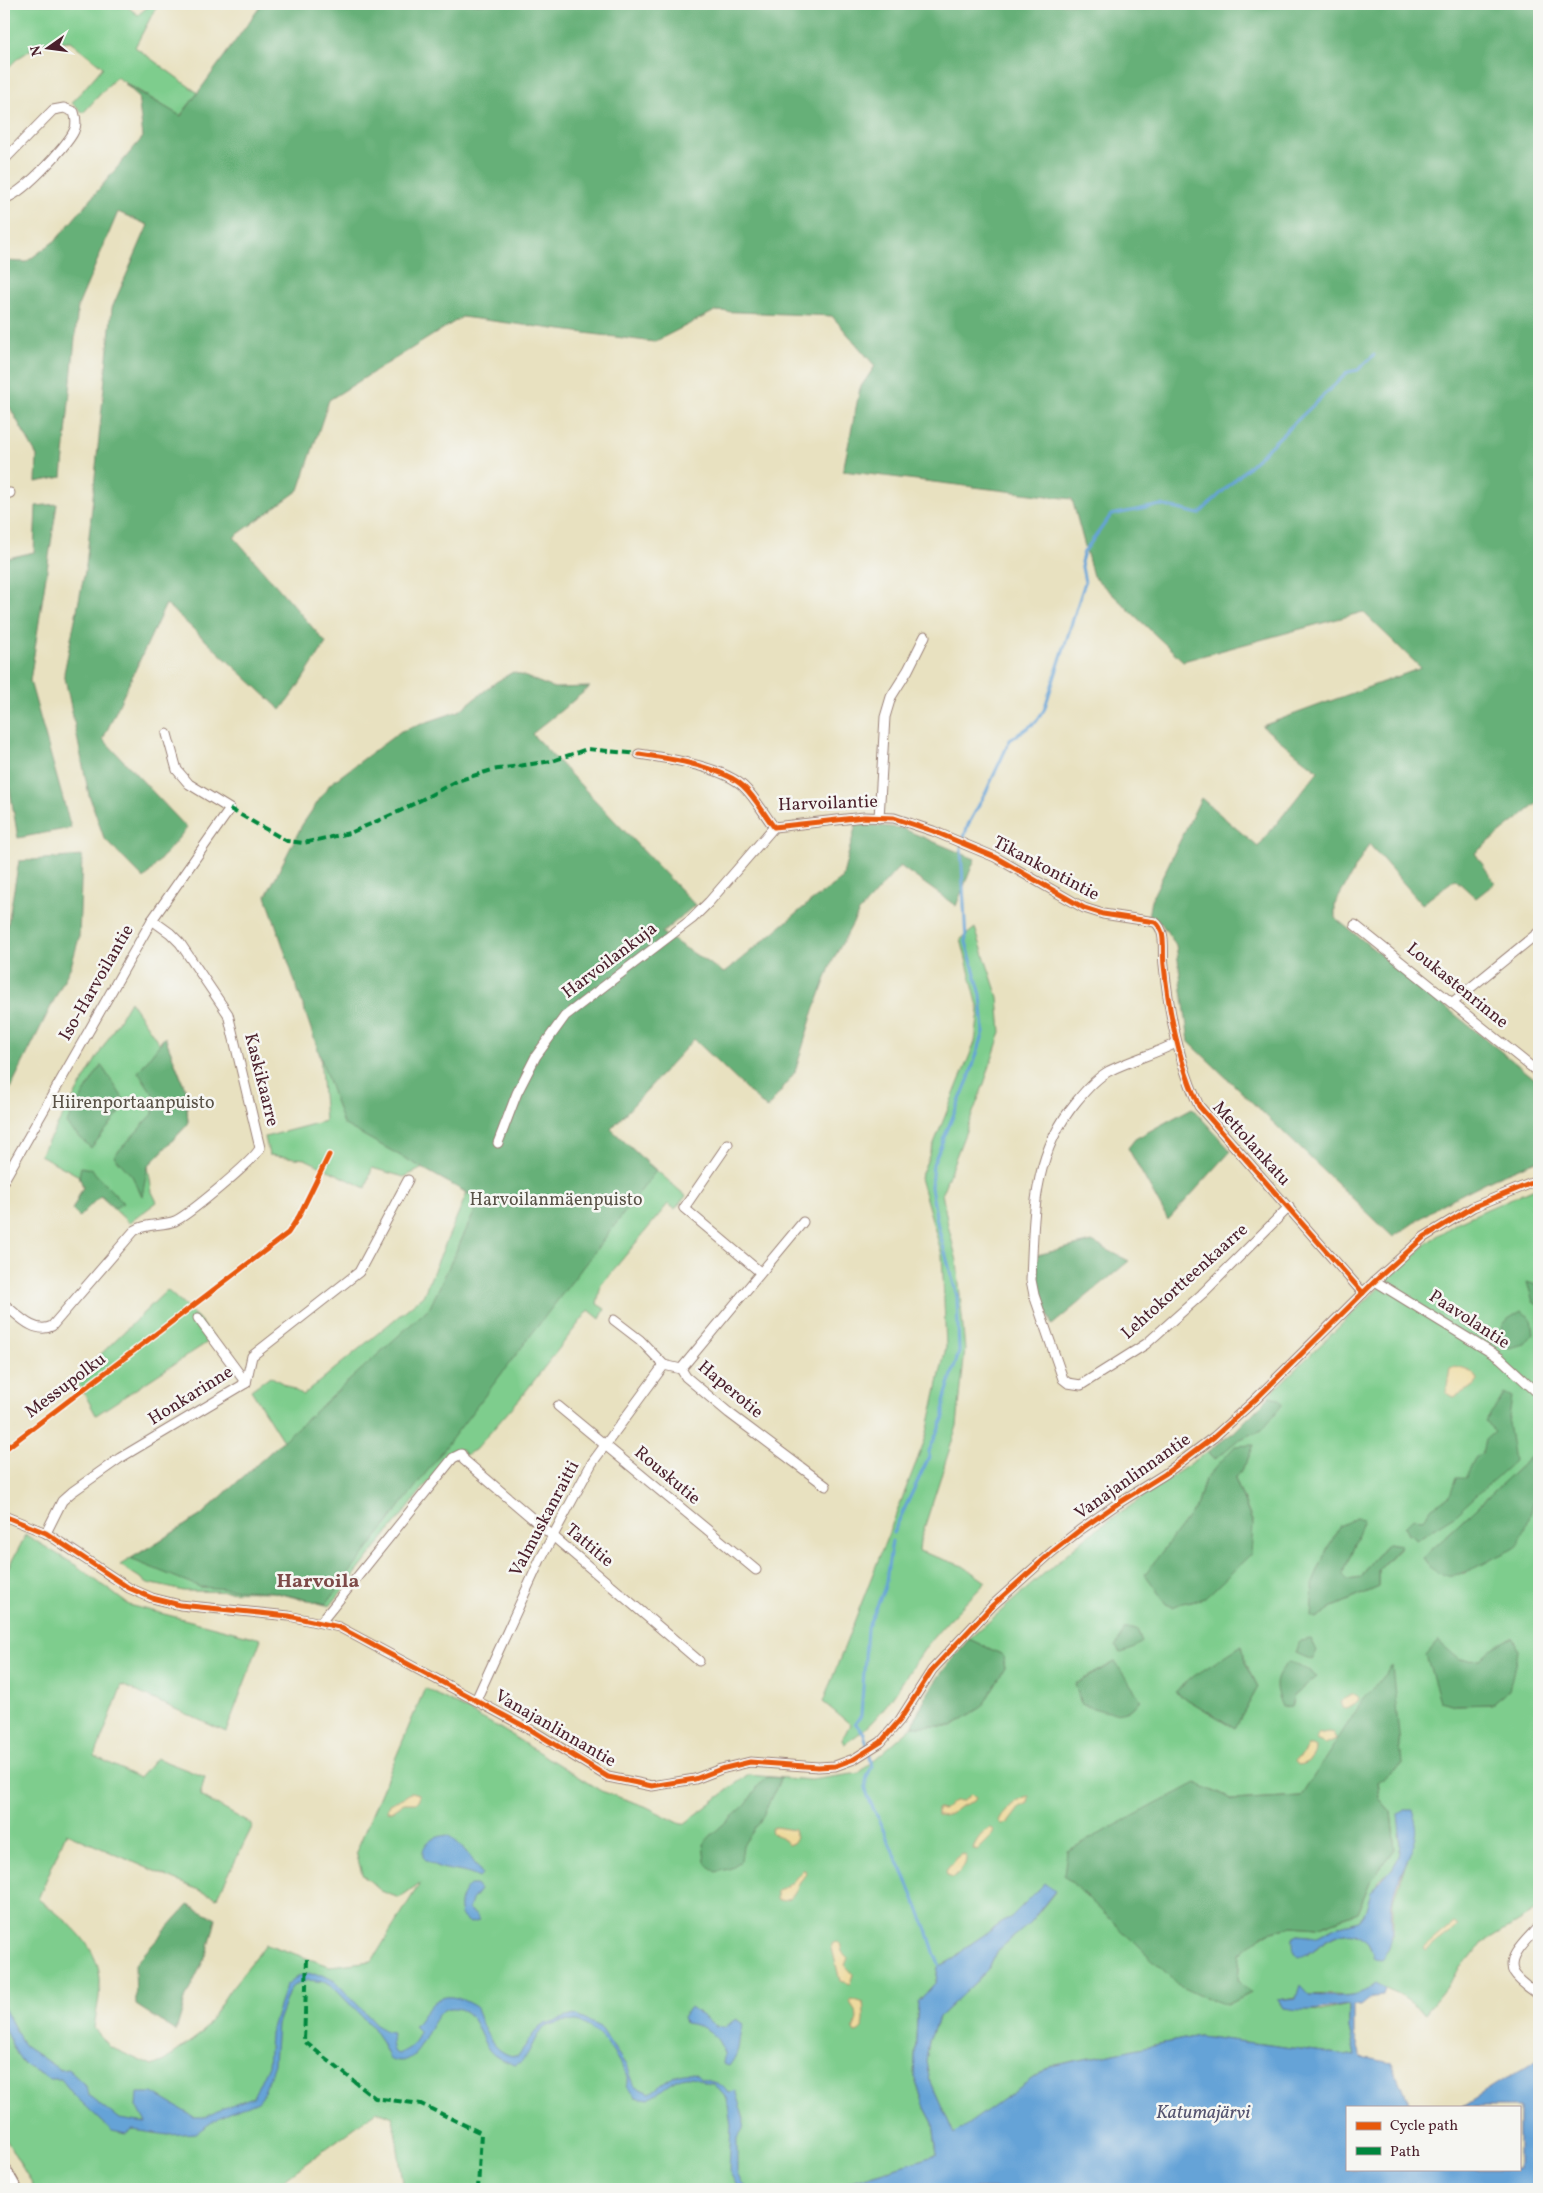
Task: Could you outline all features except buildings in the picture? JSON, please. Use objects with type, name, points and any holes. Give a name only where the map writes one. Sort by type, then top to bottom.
[{"type":"highway","points":[[4,2173],[14,2189]]},
{"type":"street","points":[[4,160],[53,110],[64,108],[74,112],[76,122],[74,131],[62,146],[26,185],[9,198],[4,198]]},
{"type":"street","points":[[879,818],[885,717],[892,697],[925,636]]},
{"type":"street","name":"Iso-Harvoilantie","points":[[4,1180],[152,920],[230,809],[189,784],[177,770],[166,734]]},
{"type":"street","name":"Harvoilantie","points":[[639,754],[686,762],[729,777],[743,786],[774,827],[864,817],[894,818],[977,849]]},
{"type":"street","name":"Harvoilankuja","points":[[498,1143],[517,1093],[536,1056],[564,1016],[692,919],[774,827]]},
{"type":"street","name":"Tikankontintie","points":[[977,849],[995,857],[1084,908],[1103,914],[1149,920],[1161,928]]},
{"type":"street","name":"Kaskikaarre","points":[[4,1304],[34,1327],[43,1329],[52,1326],[134,1231],[140,1227],[176,1220],[244,1168],[257,1155],[260,1148],[228,1014],[180,943],[152,920]]},
{"type":"street","name":"Loukastenrinne","points":[[1355,925],[1539,1073]]},
{"type":"street","name":"Mettolankatu","points":[[1161,928],[1167,990],[1176,1043],[1188,1083],[1199,1106],[1363,1293]]},
{"type":"street","points":[[1453,1002],[1539,932]]},
{"type":"street","name":"Lehtokortteenkaarre","points":[[1176,1043],[1100,1077],[1062,1119],[1044,1157],[1038,1180],[1031,1280],[1034,1295],[1063,1379],[1074,1385],[1081,1385],[1146,1344],[1202,1294],[1289,1207]]},
{"type":"street","points":[[728,1144],[684,1208],[760,1272]]},
{"type":"street","name":"Honkarinne","points":[[46,1533],[62,1501],[72,1492],[120,1458],[246,1383],[252,1356],[360,1272],[408,1180]]},
{"type":"street","name":"Vanajanlinnantie","points":[[4,1516],[46,1533],[129,1588],[152,1598],[180,1605],[289,1616],[339,1627],[532,1731],[608,1777],[639,1785],[670,1785],[750,1762],[818,1767],[835,1766],[854,1759],[881,1742],[900,1720],[932,1670],[993,1605],[1052,1552],[1117,1504],[1165,1474],[1214,1437],[1255,1400],[1375,1281],[1424,1237],[1473,1207],[1539,1180]]},
{"type":"street","points":[[681,1369],[803,1222]]},
{"type":"street","name":"Paavolantie","points":[[1375,1281],[1500,1358],[1539,1394]]},
{"type":"street","points":[[198,1318],[246,1383]]},
{"type":"street","points":[[614,1320],[640,1340],[664,1365]]},
{"type":"street","name":"Haperotie","points":[[664,1365],[681,1369],[686,1376],[729,1413],[826,1486]]},
{"type":"street","name":"Valmuskanraitti","points":[[476,1700],[540,1560],[592,1463],[664,1365]]},
{"type":"street","name":"Rouskutie","points":[[558,1406],[756,1570]]},
{"type":"street","name":"Tattitie","points":[[321,1622],[453,1458],[461,1454],[464,1460],[699,1661]]},
{"type":"street","points":[[1535,1992],[1515,1975],[1511,1966],[1512,1958],[1539,1926]]},
{"type":"green space","points":[[4,4],[124,4],[138,15],[151,4],[161,4],[154,11],[135,47],[198,93],[180,116],[116,77],[83,113],[72,103],[103,67],[70,41],[41,43],[17,59],[4,72]]},
{"type":"green space","points":[[262,4],[1539,4],[1539,802],[1475,853],[1495,883],[1476,898],[1455,879],[1422,904],[1369,844],[1335,904],[1335,918],[1539,1082],[1539,1160],[1494,1178],[1440,1205],[1393,1237],[1189,1042],[1176,945],[1161,923],[1148,917],[1151,900],[1201,798],[1258,847],[1318,771],[1262,726],[1421,668],[1363,612],[1183,661],[1093,576],[1072,499],[843,471],[860,388],[875,366],[832,316],[715,311],[654,342],[462,317],[329,400],[299,490],[234,537],[326,643],[295,691],[281,710],[166,604],[103,739],[187,828],[144,879],[104,838],[89,795],[64,673],[86,566],[112,308],[148,225],[118,212],[78,306],[62,477],[36,482],[37,456],[4,397],[4,261],[26,262],[56,240],[143,137],[138,96],[125,84],[181,116]]},
{"type":"green space","points":[[57,504],[30,681],[71,828],[18,838],[4,755],[4,559],[34,552],[36,506]]},
{"type":"green space","points":[[513,672],[554,688],[590,687],[532,734],[695,905],[662,933],[724,973],[809,903],[842,879],[856,824],[901,828],[975,859],[956,906],[900,866],[859,912],[832,962],[812,1016],[795,1072],[767,1109],[694,1039],[611,1129],[656,1171],[326,1604],[273,1592],[200,1587],[130,1559],[200,1516],[430,1307],[480,1200],[343,1124],[266,896],[302,825],[330,784],[401,731],[459,711],[496,682]]},
{"type":"green space","points":[[82,856],[79,938],[71,966],[4,1101],[4,946],[19,861]]},
{"type":"green space","points":[[975,928],[998,997],[1001,1032],[984,1084],[942,1193],[957,1261],[965,1350],[957,1426],[920,1541],[919,1551],[963,1566],[986,1582],[933,1638],[880,1713],[870,1724],[844,1744],[842,1740],[850,1724],[823,1702],[926,1437],[946,1347],[942,1255],[920,1178],[975,1042],[979,1011],[961,939]]},
{"type":"green space","name":"Hiirenportaanpuisto","points":[[130,1001],[159,1043],[165,1037],[186,1091],[188,1124],[148,1166],[152,1192],[157,1202],[129,1223],[79,1176],[40,1155]]},
{"type":"green space","points":[[165,1037],[186,1091],[188,1124],[148,1166],[142,1196],[132,1176],[114,1156],[153,1114],[153,1094],[138,1072]]},
{"type":"green space","name":"Harvoilanmäenpuisto","points":[[320,1055],[610,1130],[686,1196],[675,1209],[668,1204],[601,1285],[597,1304],[605,1309],[600,1319],[589,1310],[522,1396],[475,1450],[465,1455],[461,1449],[449,1456],[330,1606],[273,1592],[184,1591],[148,1583],[120,1565],[200,1516],[283,1441],[251,1390],[270,1376],[303,1395],[423,1296],[467,1193],[423,1168],[404,1177],[372,1168],[366,1188],[305,1159],[269,1155],[265,1137],[325,1121]]},
{"type":"green space","points":[[101,1065],[127,1104],[91,1148],[66,1124]]},
{"type":"green space","points":[[1192,1108],[1231,1151],[1168,1220],[1128,1148],[1135,1139]]},
{"type":"green space","points":[[81,1167],[91,1169],[123,1203],[115,1208],[101,1195],[79,1217],[72,1210],[83,1187],[79,1176]]},
{"type":"green space","points":[[1539,1186],[1539,1449],[1423,1558],[1436,1572],[1447,1574],[1466,1573],[1539,1477],[1539,1909],[1481,1944],[1425,2013],[1397,1993],[1376,1984],[1367,1990],[1351,1995],[1319,1994],[1278,2000],[1283,2008],[1322,2011],[1349,2005],[1349,2027],[1355,2056],[1199,2036],[1050,2066],[954,2135],[930,2080],[926,2062],[929,2040],[939,2017],[988,1970],[998,1950],[1029,1924],[1055,1892],[1045,1884],[1011,1917],[972,1943],[950,1961],[938,1967],[936,1982],[918,2002],[914,2076],[925,2108],[933,2123],[937,2155],[825,2189],[404,2189],[393,2117],[377,2111],[271,2189],[35,2189],[4,2136],[4,1575],[26,1535],[77,1566],[129,1605],[261,1639],[226,1732],[122,1685],[95,1756],[139,1778],[156,1758],[205,1777],[200,1796],[253,1825],[217,1898],[66,1833],[38,1899],[78,1932],[92,1953],[100,1978],[94,2028],[110,2047],[152,2066],[164,2061],[202,2033],[229,1991],[266,1944],[330,1966],[372,1961],[420,1883],[399,1898],[381,1891],[362,1874],[356,1852],[425,1688],[498,1727],[601,1791],[645,1806],[681,1824],[684,1824],[747,1775],[811,1780],[859,1773],[913,1726],[952,1726],[1005,1668],[1003,1655],[969,1639],[1086,1537],[1207,1452],[1214,1460],[1238,1439],[1262,1430],[1279,1398],[1268,1396],[1388,1279],[1431,1240],[1458,1222]],"holes":[[[1254,1445],[1247,1461],[1235,1479],[1253,1523],[1205,1598],[1182,1603],[1198,1504],[1205,1479]],[[1388,1543],[1401,1546],[1379,1569],[1379,1587],[1331,1608],[1315,1619],[1354,1545],[1343,1575],[1348,1580],[1361,1578],[1371,1562]],[[1512,1637],[1518,1652],[1492,1704],[1456,1705],[1460,1661],[1480,1659]],[[1242,1645],[1245,1661],[1258,1687],[1235,1728],[1175,1692]],[[1115,1662],[1122,1684],[1075,1684]],[[1299,1665],[1306,1686],[1294,1696],[1291,1706]],[[1327,1757],[1377,1781],[1379,1798],[1391,1812],[1395,1849],[1370,1882],[1357,1913],[1317,1928],[1293,1926],[1262,1935],[1240,1954],[1238,1980],[1251,1993],[1227,2005],[1207,1788],[1233,1800],[1301,1796]],[[1399,1833],[1416,1835],[1393,1900],[1393,1936],[1374,1958],[1369,1945],[1362,1937],[1354,1933],[1336,1936],[1307,1955],[1296,1954],[1293,1939],[1299,1935],[1316,1937],[1335,1927],[1359,1921],[1364,1915],[1379,1881],[1392,1869],[1399,1857],[1401,1843]]]},
{"type":"green space","points":[[1092,1242],[1129,1261],[1052,1325],[1040,1291],[1037,1255]]},
{"type":"green space","points":[[1527,1282],[1539,1286],[1539,1306],[1533,1302]]},
{"type":"green space","points":[[167,1290],[198,1318],[214,1338],[96,1415],[83,1391],[74,1380]]},
{"type":"green space","points":[[1521,1311],[1531,1318],[1533,1334],[1525,1344],[1509,1348],[1504,1340],[1502,1326],[1508,1319]]},
{"type":"green space","points":[[1504,1393],[1512,1397],[1508,1423],[1514,1461],[1454,1516],[1416,1540],[1412,1535],[1408,1535],[1404,1527],[1413,1518],[1424,1519],[1432,1507],[1450,1496],[1456,1478],[1465,1478],[1475,1458],[1482,1453],[1485,1440],[1495,1431],[1485,1422]]},
{"type":"green space","points":[[1270,1396],[1279,1398],[1282,1405],[1262,1430],[1238,1440],[1214,1460],[1207,1452],[1234,1432]]},
{"type":"green space","points":[[1254,1445],[1247,1461],[1235,1479],[1253,1524],[1251,1554],[1205,1598],[1173,1607],[1166,1604],[1145,1574],[1198,1504],[1205,1479],[1235,1446]]},
{"type":"green space","points":[[1539,1449],[1535,1497],[1519,1543],[1512,1549],[1477,1567],[1457,1574],[1439,1573],[1430,1568],[1423,1558]]},
{"type":"green space","points":[[1356,1518],[1364,1519],[1343,1575],[1348,1580],[1361,1578],[1371,1562],[1388,1543],[1401,1545],[1379,1569],[1379,1587],[1331,1608],[1316,1619],[1311,1617],[1313,1583],[1325,1554],[1339,1526]]},
{"type":"green space","points":[[1125,1629],[1137,1629],[1142,1642],[1133,1649],[1121,1653],[1116,1646]]},
{"type":"green space","points":[[1513,1637],[1518,1652],[1509,1690],[1492,1704],[1456,1705],[1440,1701],[1426,1655],[1438,1641],[1460,1660],[1480,1659],[1491,1649]]},
{"type":"green space","points":[[969,1639],[1003,1655],[1005,1668],[982,1707],[952,1726],[913,1726],[929,1691],[944,1669]]},
{"type":"green space","points":[[1311,1639],[1317,1652],[1312,1660],[1296,1653],[1300,1641]]},
{"type":"green space","points":[[1242,1645],[1245,1662],[1258,1687],[1235,1728],[1175,1692],[1194,1676]]},
{"type":"green space","points":[[1115,1662],[1141,1700],[1128,1710],[1120,1712],[1105,1711],[1081,1704],[1075,1684]]},
{"type":"green space","points":[[1289,1662],[1299,1665],[1317,1677],[1294,1696],[1291,1706],[1282,1707],[1277,1694],[1276,1683],[1283,1668]]},
{"type":"green space","points":[[1392,1666],[1402,1765],[1377,1782],[1379,1798],[1391,1812],[1395,1849],[1370,1882],[1357,1913],[1317,1928],[1293,1926],[1262,1935],[1240,1954],[1238,1980],[1251,1993],[1227,2005],[1181,1987],[1064,1875],[1067,1851],[1196,1783],[1233,1800],[1301,1796],[1365,1697]]},
{"type":"green space","points":[[768,1777],[781,1778],[760,1822],[743,1845],[741,1861],[729,1869],[715,1872],[705,1862],[703,1844],[746,1804],[758,1786]]},
{"type":"green space","points":[[188,1905],[216,1919],[208,1951],[186,1997],[176,2031],[136,2005],[135,1964]]},
{"type":"sand","points":[[1455,1367],[1472,1373],[1478,1381],[1474,1386],[1454,1397],[1446,1393],[1450,1369]]},
{"type":"sand","points":[[1356,1695],[1359,1698],[1358,1702],[1346,1709],[1342,1708],[1340,1701]]},
{"type":"sand","points":[[1333,1733],[1336,1739],[1325,1744],[1316,1740],[1318,1734]]},
{"type":"sand","points":[[1308,1746],[1316,1748],[1316,1752],[1308,1761],[1299,1765],[1295,1760],[1301,1756]]},
{"type":"sand","points":[[412,1792],[419,1794],[419,1800],[415,1803],[404,1803],[391,1812],[387,1811],[389,1804]]},
{"type":"sand","points":[[971,1794],[976,1798],[974,1801],[961,1806],[947,1815],[937,1816],[937,1809],[943,1810],[953,1802],[963,1801]]},
{"type":"sand","points":[[1029,1796],[1028,1803],[1020,1807],[1008,1823],[1002,1824],[999,1821],[1012,1805]]},
{"type":"sand","points":[[775,1827],[794,1830],[796,1839],[788,1845],[781,1837],[772,1833],[771,1829]]},
{"type":"sand","points":[[991,1828],[994,1830],[994,1834],[977,1851],[973,1849],[980,1836]]},
{"type":"sand","points":[[962,1854],[966,1856],[962,1868],[953,1878],[947,1876],[946,1871],[956,1858]]},
{"type":"sand","points":[[805,1870],[806,1874],[791,1897],[782,1901],[777,1899],[777,1890],[791,1884]]},
{"type":"sand","points":[[1454,1923],[1458,1926],[1426,1951],[1424,1948]]},
{"type":"sand","points":[[837,1941],[840,1943],[842,1952],[848,1958],[845,1965],[853,1974],[850,1984],[840,1981],[832,1948],[832,1944]]},
{"type":"sand","points":[[851,1999],[863,2003],[863,2026],[859,2032],[855,2033],[853,2030],[857,2014],[849,2001]]},
{"type":"water","points":[[1404,1810],[1412,1810],[1417,1833],[1394,1893],[1391,1909],[1392,1932],[1386,1953],[1381,1959],[1374,1958],[1365,1940],[1359,1935],[1345,1933],[1328,1939],[1307,1954],[1299,1957],[1294,1951],[1293,1938],[1299,1935],[1316,1937],[1335,1927],[1359,1921],[1364,1915],[1371,1892],[1392,1869],[1399,1857],[1401,1843],[1398,1815]]},
{"type":"water","points":[[448,1835],[471,1858],[482,1875],[479,1878],[464,1872],[436,1866],[423,1857],[425,1847],[430,1841]]},
{"type":"water","name":"Katumajärvi","points":[[1045,1883],[1055,1891],[1029,1924],[998,1950],[988,1970],[939,2017],[929,2040],[926,2062],[930,2080],[954,2134],[1050,2066],[1199,2036],[1355,2056],[1349,2027],[1349,2005],[1316,2010],[1301,2010],[1283,2008],[1278,2000],[1296,1998],[1300,1985],[1309,1995],[1344,1996],[1361,1993],[1376,1984],[1386,1989],[1384,1996],[1372,1997],[1361,2006],[1354,2005],[1354,2034],[1361,2057],[1392,2063],[1410,2106],[1346,2106],[1346,2170],[1520,2170],[1520,2106],[1464,2106],[1539,2058],[1539,2189],[825,2189],[937,2155],[933,2123],[925,2108],[914,2076],[918,2002],[936,1982],[938,1967],[950,1961],[972,1943],[1011,1917]]},
{"type":"water","points":[[470,1885],[476,1885],[480,1890],[472,1900],[469,1910],[477,1916],[479,1921],[470,1923],[462,1916],[460,1905],[463,1894]]},
{"type":"water","points":[[323,1975],[335,1981],[378,2026],[385,2031],[392,2032],[391,2043],[393,2051],[398,2054],[415,2043],[419,2031],[414,2026],[432,2004],[444,1997],[450,1997],[463,2000],[476,2007],[481,2023],[490,2039],[502,2052],[510,2055],[518,2056],[537,2029],[545,2024],[574,2015],[599,2026],[628,2068],[635,2087],[650,2093],[671,2078],[683,2073],[689,2073],[696,2074],[702,2079],[720,2085],[728,2093],[735,2090],[744,2119],[743,2129],[737,2138],[737,2173],[742,2184],[751,2189],[738,2188],[729,2171],[731,2125],[727,2099],[714,2084],[685,2077],[674,2081],[649,2099],[635,2097],[626,2086],[628,2076],[601,2037],[583,2024],[572,2021],[560,2022],[544,2028],[537,2036],[524,2059],[515,2065],[499,2058],[490,2051],[473,2019],[467,2013],[460,2009],[450,2008],[442,2011],[435,2019],[419,2050],[411,2057],[402,2061],[390,2059],[372,2027],[335,1989],[324,1982],[308,1980],[293,1986],[289,1991],[277,2024],[274,2064],[263,2095],[258,2101],[218,2118],[196,2133],[168,2135],[133,2130],[127,2134],[112,2131],[72,2093],[61,2079],[50,2079],[27,2066],[19,2058],[4,2029],[4,2008],[24,2045],[60,2070],[68,2069],[86,2086],[88,2095],[119,2119],[146,2123],[137,2106],[138,2093],[153,2093],[194,2117],[206,2117],[223,2108],[253,2097],[268,2065],[270,2034],[286,1985],[298,1976]]},
{"type":"water","points":[[690,2007],[716,2026],[724,2027],[736,2019],[743,2024],[738,2050],[729,2066],[723,2064],[724,2053],[718,2040],[710,2032],[699,2026],[685,2023],[683,2017]]},
{"type":"waterway","points":[[963,840],[968,825],[986,792],[1010,740],[1036,722],[1044,710],[1085,582],[1081,562],[1084,552],[1111,515],[1161,505],[1199,514],[1348,372],[1358,370],[1374,355]]},
{"type":"waterway","points":[[957,1296],[938,1227],[931,1187],[933,1164],[969,1078],[984,1032],[981,995],[966,942],[961,847]]},
{"type":"waterway","points":[[893,1533],[929,1457],[929,1451],[944,1417],[944,1401],[959,1352],[957,1297]]},
{"type":"waterway","points":[[864,1733],[855,1723],[861,1716],[867,1629],[885,1587],[892,1541]]},
{"type":"waterway","points":[[864,1734],[868,1748]]},
{"type":"waterway","points":[[869,1751],[872,1767],[866,1780],[866,1786],[869,1799],[878,1818]]},
{"type":"waterway","points":[[879,1821],[907,1881]]},
{"type":"waterway","points":[[907,1882],[928,1932]]},
{"type":"waterway","points":[[928,1933],[935,1955]]},
{"type":"waterway","points":[[935,1955],[940,1966]]},
{"type":"marked path","points":[[230,809],[287,841],[303,843],[350,833],[400,811],[457,781],[492,770],[552,761],[587,749],[639,754]]},
{"type":"marked path","points":[[307,1959],[304,2041],[375,2098],[421,2104],[481,2133],[478,2189]]},
{"type":"cycle path","points":[[639,754],[694,764],[734,779],[751,795],[774,827],[864,817],[894,818],[933,831],[995,857],[1084,908],[1103,914],[1155,922],[1163,936],[1166,983],[1180,1055],[1199,1106],[1363,1293]]},
{"type":"cycle path","name":"Messupolku","points":[[4,1450],[288,1233],[299,1216],[329,1155]]},
{"type":"cycle path","points":[[4,1516],[46,1533],[129,1588],[152,1598],[180,1605],[289,1616],[339,1627],[533,1731],[608,1777],[652,1786],[695,1779],[721,1769],[750,1762],[818,1767],[835,1766],[854,1759],[881,1742],[900,1720],[932,1670],[993,1605],[1052,1552],[1117,1504],[1165,1474],[1214,1437],[1255,1400],[1375,1281],[1424,1237],[1473,1207],[1539,1180]]},
{"type":"district","name":"Harvoila","points":[[318,1582]]}]
